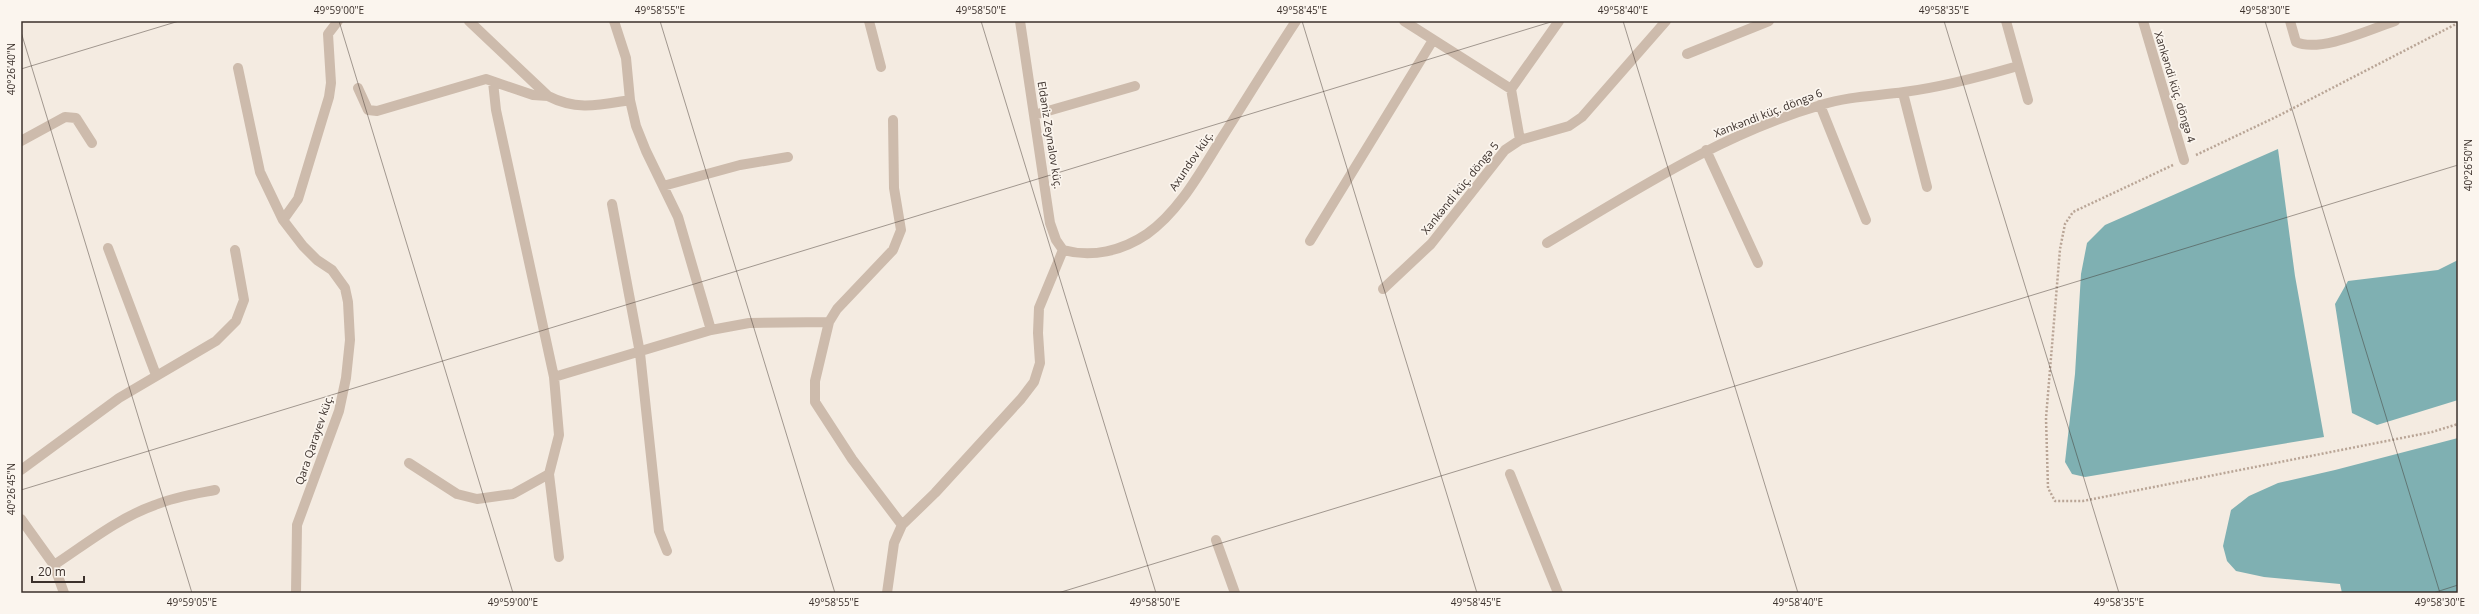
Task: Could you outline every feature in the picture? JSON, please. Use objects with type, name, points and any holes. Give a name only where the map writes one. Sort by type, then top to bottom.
[{"type":"street","points":[[282,220],[298,199],[329,97],[331,83],[328,34],[338,21]]},
{"type":"street","points":[[469,21],[548,96],[562,104],[586,107],[630,100]]},
{"type":"street","points":[[614,21],[626,58],[630,100],[646,151],[678,218],[712,330]]},
{"type":"street","points":[[869,21],[881,67]]},
{"type":"street","name":"Eldəniz Zeynalov küç.","points":[[1020,21],[1050,223],[1056,240],[1063,250]]},
{"type":"street","name":"Axundov küç.","points":[[1063,250],[1079,254],[1100,254],[1123,246],[1146,234],[1160,222],[1202,168],[1296,21]]},
{"type":"street","points":[[1404,21],[1511,89]]},
{"type":"street","points":[[1520,140],[1511,89],[1559,21]]},
{"type":"street","name":"Xankəndi küç. döngə 5","points":[[1383,289],[1431,244],[1505,150],[1520,140],[1569,126],[1582,116],[1666,21]]},
{"type":"street","points":[[1687,54],[1769,21]]},
{"type":"street","points":[[2006,21],[2028,100]]},
{"type":"street","name":"Xankəndi küç. döngə 4","points":[[2143,21],[2184,160]]},
{"type":"street","points":[[2290,21],[2296,42],[2303,45],[2334,41],[2395,21]]},
{"type":"street","points":[[1310,241],[1433,40]]},
{"type":"street","name":"Xankəndi küç. döngə 6","points":[[1547,243],[1706,150],[1741,134],[1820,105],[1853,96],[1903,92],[1954,84],[2018,66]]},
{"type":"street","name":"Qara Qarayev küç.","points":[[238,68],[260,172],[282,220],[303,246],[317,260],[332,270],[345,288],[348,302],[350,340],[346,378],[339,411],[297,524],[296,593]]},
{"type":"street","points":[[358,88],[368,110],[377,112],[486,80],[533,95],[548,96]]},
{"type":"street","points":[[492,82],[496,110],[554,377],[559,435],[549,474],[559,557]]},
{"type":"street","points":[[1034,115],[1135,86]]},
{"type":"street","points":[[1903,92],[1927,187]]},
{"type":"street","points":[[1820,105],[1866,220]]},
{"type":"street","points":[[21,141],[65,117],[76,118],[92,143]]},
{"type":"street","points":[[893,120],[894,188],[901,230],[893,250],[837,309],[829,322],[815,381],[815,402],[852,459],[902,525]]},
{"type":"street","points":[[1706,150],[1758,262]]},
{"type":"street","points":[[663,186],[740,165],[788,157]]},
{"type":"street","points":[[612,204],[640,353],[658,531],[667,551]]},
{"type":"street","points":[[108,248],[156,375]]},
{"type":"street","points":[[21,470],[119,398],[216,341],[236,321],[244,300],[235,250]]},
{"type":"street","points":[[887,593],[894,542],[902,525],[940,488],[1021,399],[1034,382],[1040,363],[1038,333],[1039,308],[1063,250]]},
{"type":"street","points":[[554,377],[640,353],[712,330],[749,323],[829,322]]},
{"type":"street","points":[[409,463],[457,494],[477,499],[513,494],[549,474]]},
{"type":"street","points":[[1510,474],[1558,593]]},
{"type":"street","points":[[54,565],[122,521],[153,505],[180,496],[215,490]]},
{"type":"street","points":[[21,519],[54,565],[64,593]]},
{"type":"street","points":[[1216,540],[1235,593]]},
{"type":"path","points":[[2458,23],[2278,116],[2074,212],[2065,224],[2060,248],[2046,418],[2048,488],[2055,501],[2084,501],[2432,432],[2458,424]]},
{"type":"water","points":[[2278,149],[2295,276],[2324,437],[2085,477],[2072,474],[2065,462],[2075,374],[2081,274],[2087,243],[2105,225]]},
{"type":"water","points":[[2458,260],[2458,400],[2377,425],[2352,413],[2335,304],[2348,281],[2438,270]]},
{"type":"water","points":[[2458,438],[2458,593],[2342,593],[2340,584],[2264,577],[2236,571],[2227,561],[2223,546],[2231,510],[2249,496],[2278,483],[2335,470]]}]
